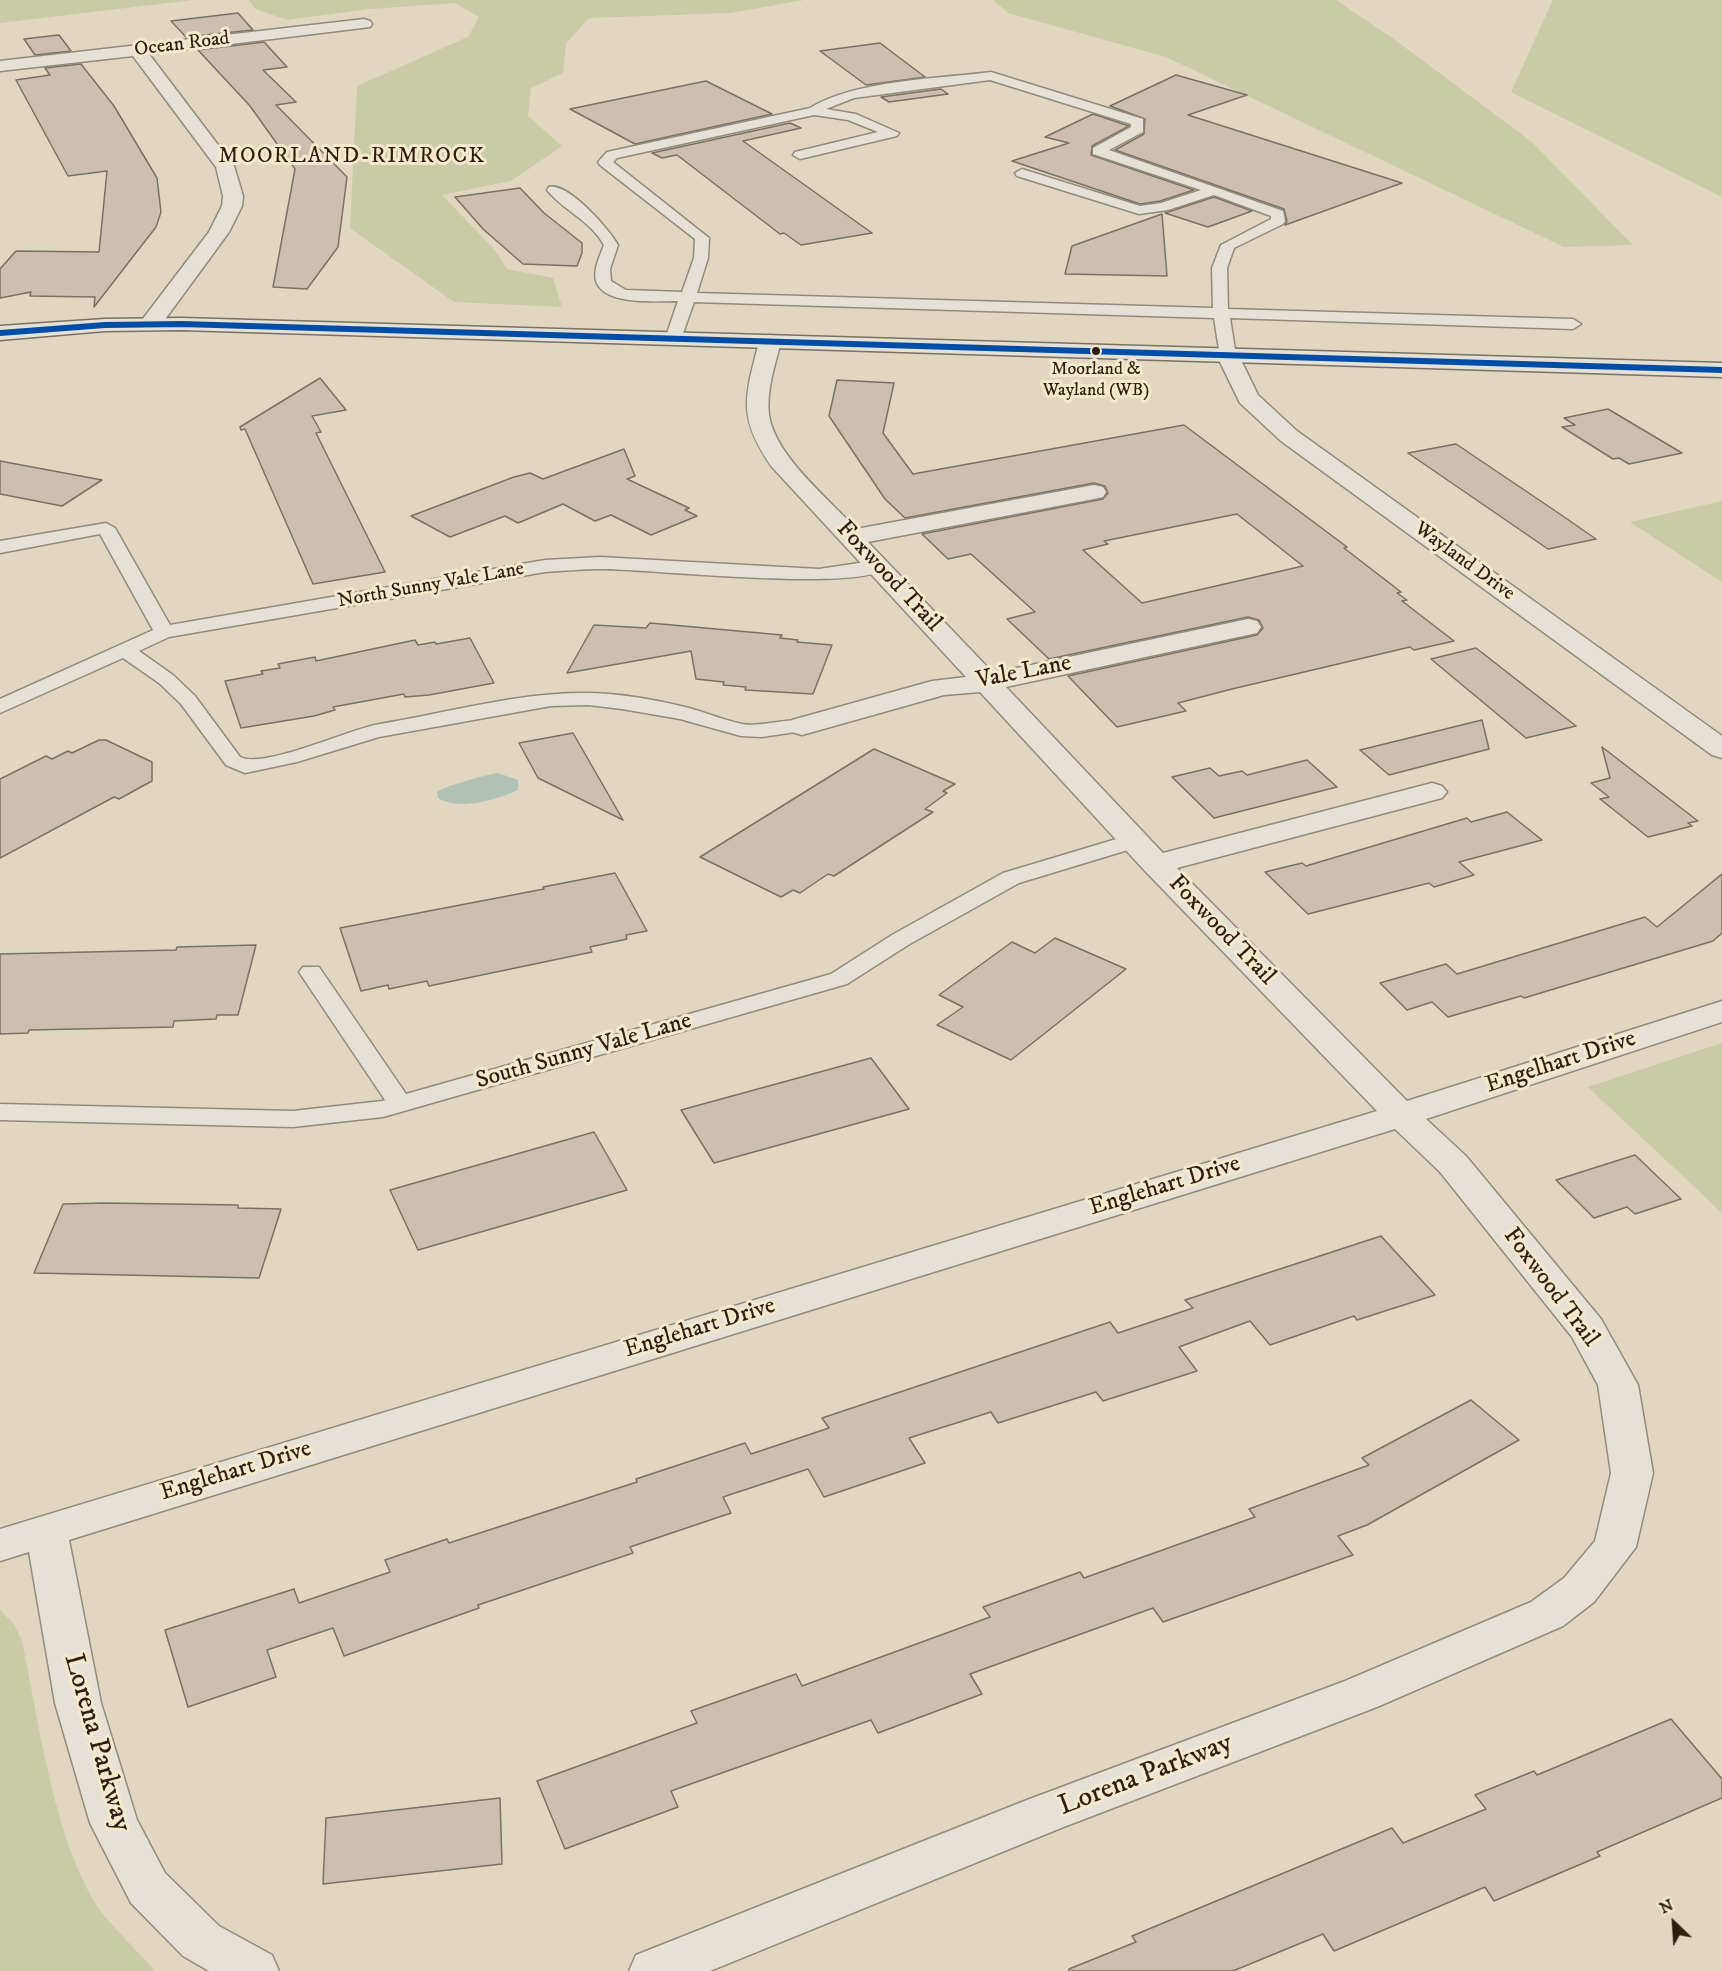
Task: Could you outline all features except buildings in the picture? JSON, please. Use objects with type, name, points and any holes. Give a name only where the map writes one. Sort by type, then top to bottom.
[{"type":"street","name":"Ocean Road","points":[[0,66],[364,24]]},
{"type":"street","points":[[137,50],[225,166],[233,189],[232,208],[219,231],[150,324]]},
{"type":"street","points":[[0,333],[150,324],[1722,370]]},
{"type":"street","name":"Foxwood Trail","points":[[770,342],[757,413],[760,426],[780,462],[1156,864],[1401,1115],[1453,1164],[1587,1329],[1618,1385],[1632,1473],[1615,1547]]},
{"type":"street","name":"Wayland Drive","points":[[1228,356],[1248,398],[1288,436],[1722,749]]},
{"type":"street","points":[[852,537],[1094,492]]},
{"type":"street","name":"Vale Lane","points":[[802,726],[942,687],[987,683],[1248,627]]},
{"type":"street","points":[[1156,864],[1432,792]]},
{"type":"street","name":"Engelhart Drive","points":[[1401,1115],[1722,1011]]},
{"type":"street","name":"Englehart Drive","points":[[0,1545],[1401,1115]]},
{"type":"street","name":"Lorena Parkway","points":[[46,1531],[78,1703],[114,1822],[148,1888],[201,1941],[254,1971]]},
{"type":"street","name":"Lorena Parkway","points":[[654,1971],[1044,1814],[1361,1694],[1547,1614],[1579,1590],[1615,1547]]},
{"type":"lane","points":[[673,339],[690,296],[701,258],[702,238],[605,162],[612,155],[814,111],[832,100],[854,94],[991,76],[1138,122],[1138,129],[1098,151],[1215,190],[1278,214],[1278,221],[1228,245],[1222,252],[1219,300],[1228,356]]},
{"type":"lane","points":[[800,155],[892,134],[851,117],[814,111]]},
{"type":"lane","points":[[1022,173],[1139,210],[1163,207],[1215,190]]},
{"type":"lane","points":[[554,190],[587,215],[607,236],[611,245],[603,269],[604,282],[613,291],[642,296],[1573,324]]},
{"type":"lane","points":[[0,547],[106,528],[164,632]]},
{"type":"lane","name":"North Sunny Vale Lane","points":[[0,707],[164,632],[545,566],[600,563],[819,576],[879,566]]},
{"type":"lane","points":[[124,650],[166,679],[188,700],[233,760],[244,766],[264,765],[375,731],[551,700],[588,699],[622,703],[683,713],[741,730],[762,731],[802,726]]},
{"type":"lane","name":"South Sunny Vale Lane","points":[[0,1112],[293,1119],[382,1109],[839,979],[900,940],[1011,878],[1133,840]]},
{"type":"lane","points":[[311,972],[400,1104]]},
{"type":"green space","points":[[0,0],[193,0],[0,23]]},
{"type":"green space","points":[[248,0],[804,0],[730,13],[589,18],[566,43],[563,73],[531,88],[528,116],[562,146],[511,181],[442,195],[494,249],[507,269],[553,278],[562,307],[454,302],[350,228],[357,86],[468,37],[479,17],[455,3],[370,9],[287,20],[256,9]]},
{"type":"green space","points":[[993,0],[1336,0],[1395,40],[1532,142],[1633,245],[1564,247],[1166,57],[1008,13]]},
{"type":"green space","points":[[1553,0],[1722,0],[1722,197],[1511,92]]},
{"type":"green space","points":[[1722,501],[1722,582],[1630,522]]},
{"type":"green space","points":[[1722,1043],[1722,1213],[1588,1087]]},
{"type":"green space","points":[[0,1610],[14,1624],[22,1641],[48,1773],[78,1870],[98,1907],[155,1971],[0,1971]]},
{"type":"shaded area","points":[[498,773],[518,780],[518,790],[478,803],[456,804],[438,798],[437,792],[441,790]]},
{"type":"transit line","points":[[0,333],[105,325],[182,324],[1722,370]]},
{"type":"place","name":"Moorland & Wayland (WB)","points":[[1096,351]]},
{"type":"district","name":"MOORLAND-RIMROCK","points":[[352,157]]}]
